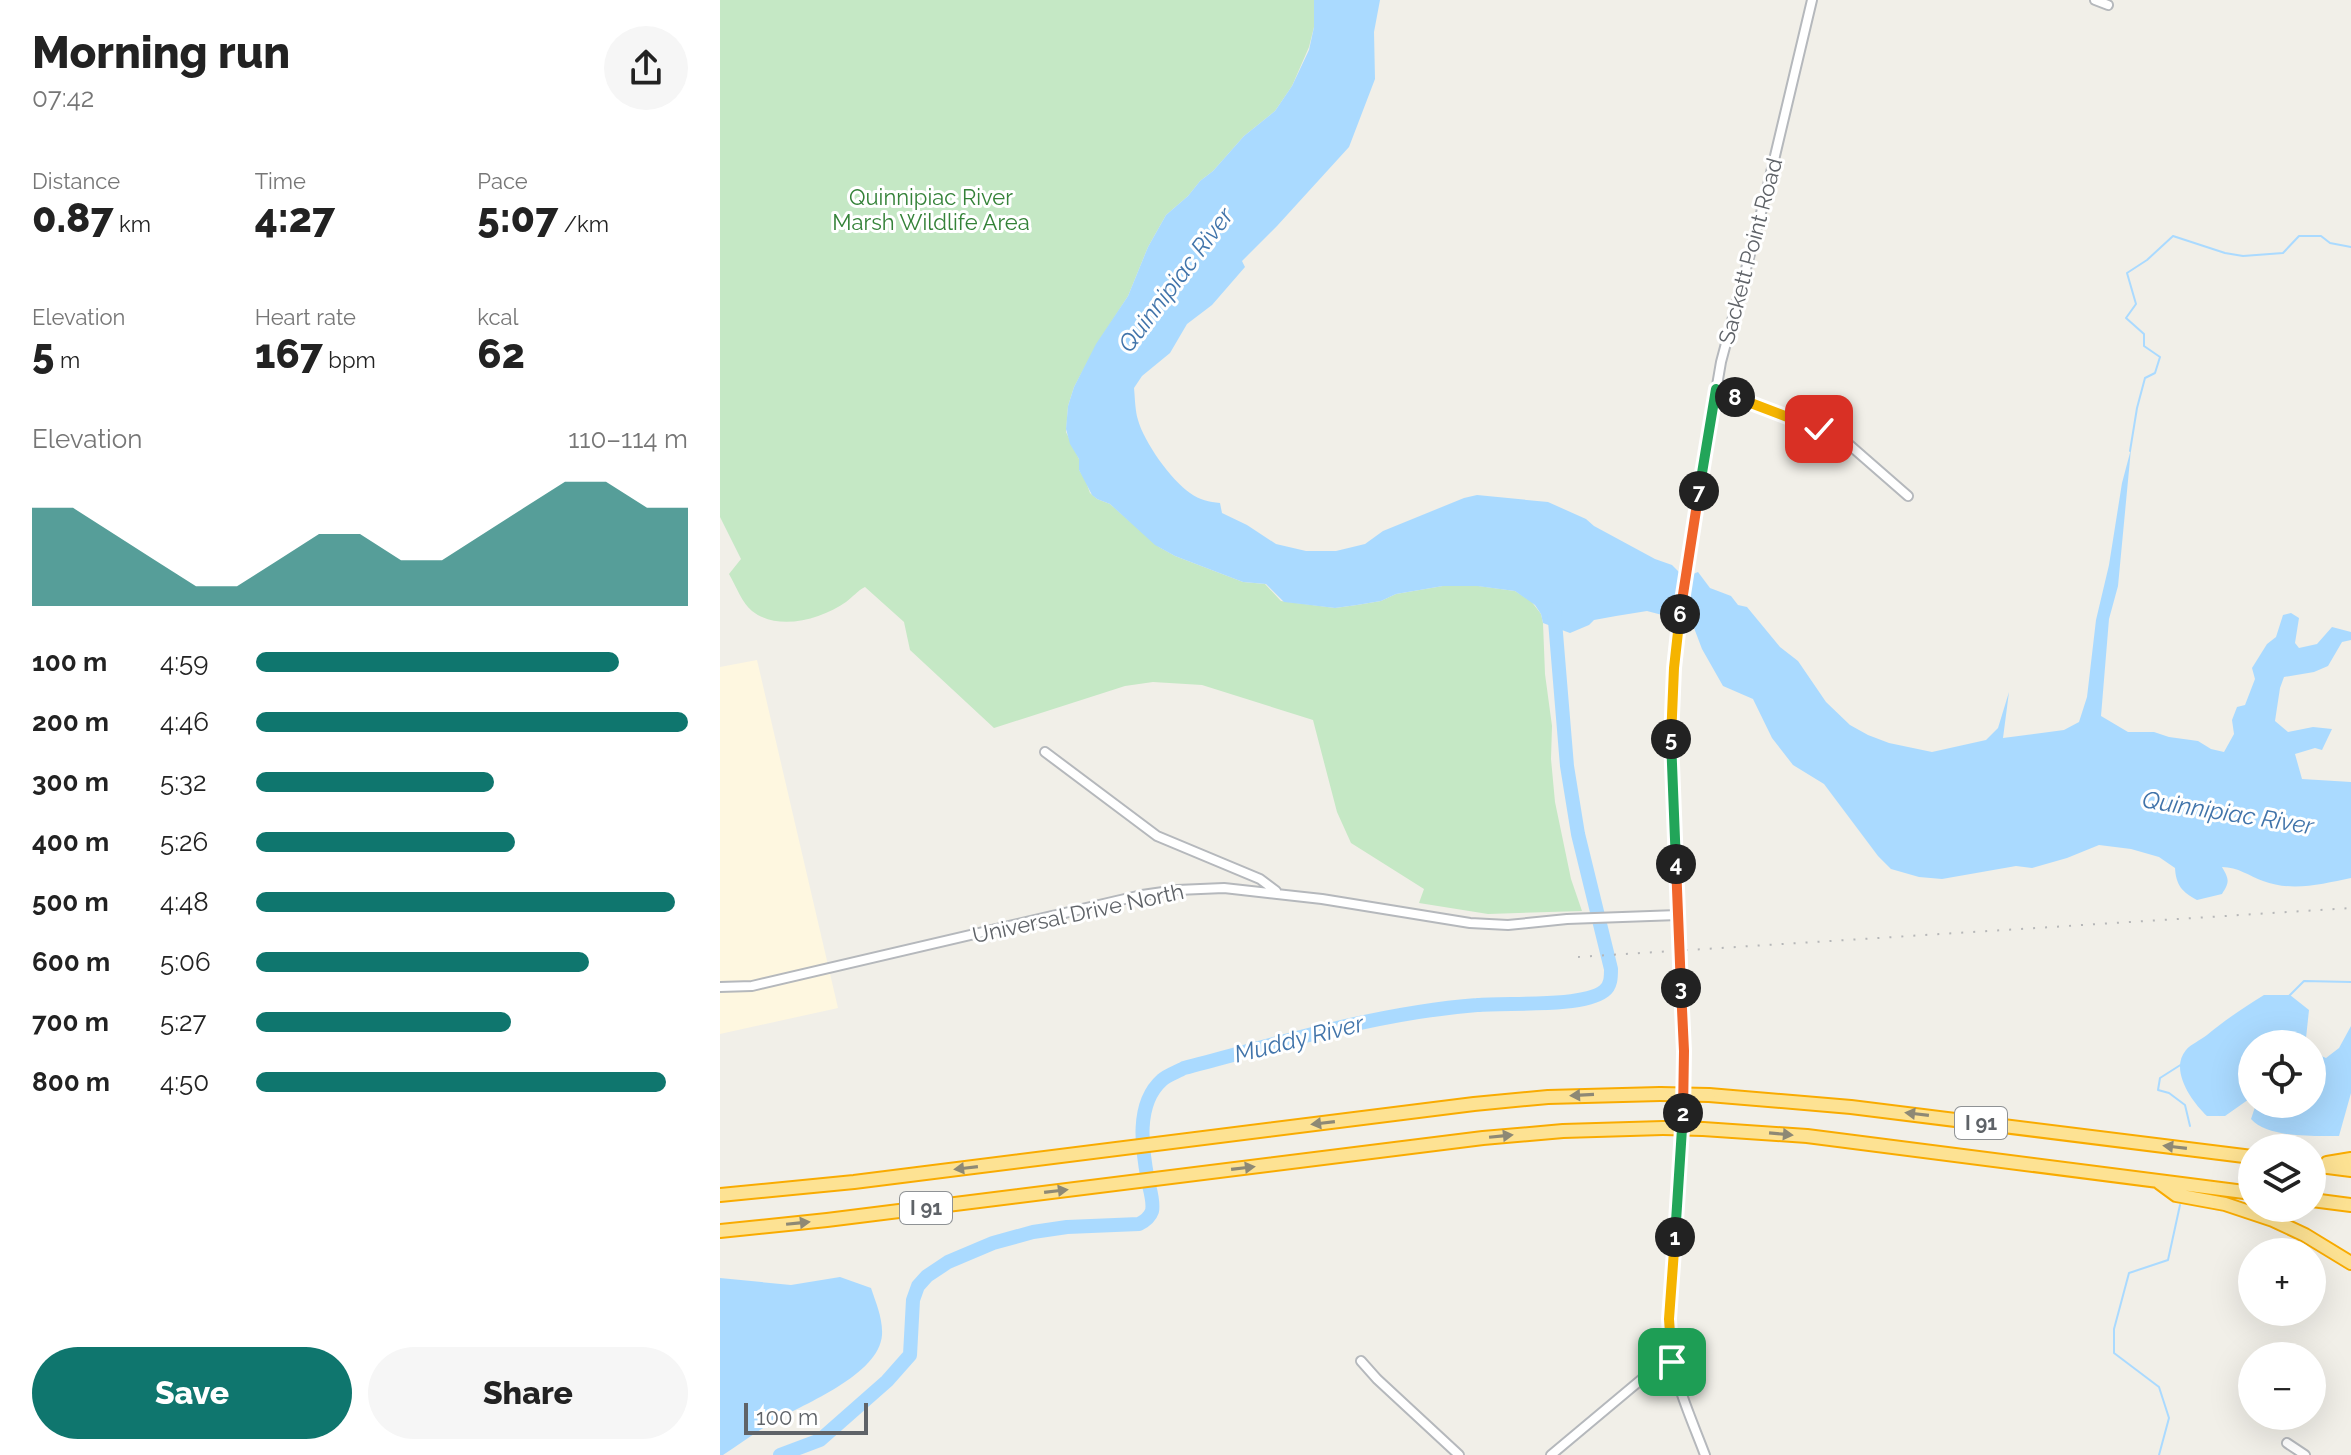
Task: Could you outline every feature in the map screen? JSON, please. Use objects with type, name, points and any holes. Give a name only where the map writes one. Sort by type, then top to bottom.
[{"type":"highway","name":"I 91","points":[[720,1195],[854,1182],[1521,1099],[1660,1094],[1865,1108],[2238,1155]]},
{"type":"highway","name":"I 91","points":[[720,1231],[1526,1134],[1663,1128],[1821,1138],[2238,1191]]},
{"type":"highway","points":[[2326,1163],[2351,1159]]},
{"type":"highway","points":[[2326,1167],[2351,1170]]},
{"type":"highway","points":[[2157,1181],[2176,1195],[2225,1204],[2281,1223],[2351,1263]]},
{"type":"highway","points":[[2326,1202],[2351,1205]]},
{"type":"street","name":"Sackett Point Road","points":[[1705,1455],[1672,1362],[1669,1319],[1684,1096],[1671,734],[1674,668],[1716,389],[1812,0]]},
{"type":"street","points":[[2095,0],[2108,5]]},
{"type":"street","points":[[1716,389],[1845,441],[1908,496]]},
{"type":"street","points":[[1045,752],[1157,836],[1260,879],[1279,893]]},
{"type":"street","name":"Universal Drive North","points":[[720,987],[765,983],[1142,895],[1177,890],[1224,888],[1279,893],[1470,923],[1508,925],[1567,919],[1678,915]]},
{"type":"street","points":[[1361,1361],[1459,1455]]},
{"type":"street","points":[[1551,1455],[1655,1368],[1672,1362]]},
{"type":"street","points":[[2287,1443],[2305,1455]]},
{"type":"shaded area","points":[[757,660],[838,1008],[720,1034],[720,667]]},
{"type":"green space","name":"Quinnipiac River Marsh Wildlife Area","points":[[720,0],[1314,0],[1314,27],[1309,47],[1292,86],[1275,111],[1244,136],[1213,171],[1166,215],[1148,247],[1128,296],[1074,387],[1068,406],[1066,432],[1079,459],[1079,470],[1090,493],[1097,499],[1110,504],[1159,547],[1175,556],[1243,582],[1265,584],[1281,601],[1335,608],[1443,586],[1471,585],[1515,591],[1531,601],[1541,614],[1543,623],[1555,802],[1571,879],[1582,911],[1488,914],[1419,903],[1424,889],[1351,843],[1337,812],[1313,720],[1202,685],[1153,682],[1125,686],[994,728],[910,650],[904,622],[865,587],[825,614],[800,621],[775,621],[748,608],[729,574],[741,559],[720,517]]},
{"type":"water","name":"Quinnipiac River","points":[[1314,0],[1380,0],[1374,32],[1375,79],[1349,147],[1242,261],[1245,267],[1212,305],[1187,324],[1170,353],[1142,376],[1134,388],[1137,416],[1146,439],[1167,470],[1190,493],[1220,503],[1222,513],[1276,544],[1306,551],[1336,551],[1365,544],[1383,531],[1477,495],[1548,502],[1586,519],[1655,559],[1672,565],[1679,572],[1698,572],[1710,588],[1731,596],[1738,605],[1747,607],[1780,647],[1798,661],[1826,702],[1850,725],[1889,743],[1932,752],[1986,740],[1998,728],[2009,692],[2003,738],[2064,730],[2079,722],[2087,697],[2096,620],[2131,449],[2118,586],[2109,619],[2101,716],[2128,732],[2154,732],[2198,741],[2224,752],[2234,734],[2232,720],[2237,707],[2245,705],[2255,679],[2252,668],[2267,644],[2276,637],[2283,615],[2291,613],[2299,618],[2295,643],[2299,648],[2317,644],[2332,627],[2351,632],[2351,640],[2342,642],[2328,666],[2314,672],[2284,677],[2275,721],[2288,732],[2313,727],[2332,729],[2322,750],[2315,748],[2295,754],[2302,779],[2351,782],[2351,878],[2307,886],[2285,886],[2222,867],[2228,880],[2222,894],[2197,900],[2181,887],[2175,868],[2159,857],[2099,845],[2032,868],[2016,866],[1942,879],[1919,877],[1891,869],[1824,784],[1793,765],[1772,738],[1753,699],[1723,686],[1687,615],[1673,613],[1666,616],[1647,611],[1594,620],[1570,633],[1543,623],[1535,605],[1515,591],[1477,586],[1443,586],[1335,608],[1284,602],[1266,584],[1243,582],[1155,545],[1110,504],[1092,495],[1079,470],[1079,459],[1066,429],[1074,387],[1096,344],[1128,296],[1148,247],[1166,215],[1213,171],[1244,136],[1275,111],[1292,86],[1309,50],[1314,27]]},
{"type":"water","points":[[2264,995],[2290,995],[2309,1010],[2307,1030],[2238,1030],[2238,1107],[2225,1116],[2207,1116],[2184,1085],[2181,1058],[2186,1050]]},
{"type":"water","points":[[2351,1026],[2351,1093],[2339,1136],[2280,1133],[2268,1130],[2251,1119],[2326,1118],[2326,1058],[2339,1048]]},
{"type":"water","points":[[840,1277],[871,1288],[881,1323],[878,1349],[868,1363],[839,1386],[720,1455],[720,1278],[791,1285]]},
{"type":"waterway","points":[[2130,451],[2145,378],[2155,373],[2160,357],[2144,346],[2144,334],[2126,318],[2136,304],[2127,273],[2147,260],[2173,236],[2243,256],[2283,253],[2299,236],[2321,236],[2330,243],[2351,247]]},
{"type":"waterway","name":"Muddy River","points":[[780,1455],[820,1440],[887,1381],[910,1355],[913,1300],[918,1286],[948,1262],[993,1243],[1033,1232],[1067,1227],[1139,1224],[1147,1219],[1152,1204],[1144,1155],[1144,1114],[1153,1090],[1167,1077],[1184,1068],[1365,1022],[1477,1005],[1579,1000],[1606,989],[1611,969],[1578,834],[1567,766],[1554,609]]},
{"type":"waterway","points":[[2289,996],[2304,981],[2351,982]]},
{"type":"waterway","points":[[2182,1064],[2160,1078],[2158,1090],[2169,1093],[2185,1105],[2190,1126]]},
{"type":"waterway","points":[[2159,1455],[2169,1418],[2159,1387],[2114,1353],[2114,1329],[2129,1273],[2168,1260],[2180,1205]]},
{"type":"railway","points":[[1578,957],[2351,908]]},
{"type":"route","points":[[1672,1362],[1669,1319],[1681,1159],[1684,1066],[1672,776],[1672,701],[1680,614],[1716,389],[1819,429]]}]
